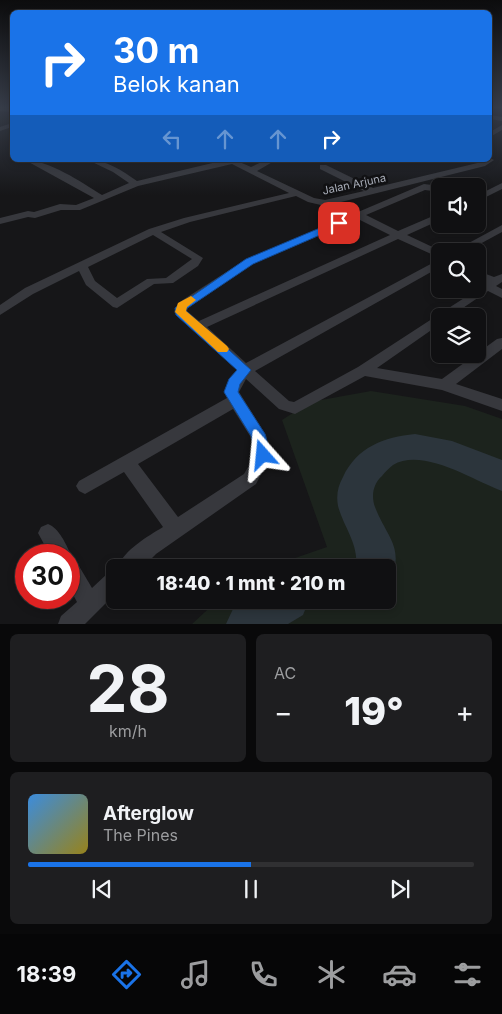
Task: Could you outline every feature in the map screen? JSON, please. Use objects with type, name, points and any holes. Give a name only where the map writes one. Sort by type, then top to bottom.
[{"type":"street","points":[[33,162],[74,181],[101,198]]},
{"type":"street","points":[[97,162],[116,170],[134,184]]},
{"type":"street","points":[[0,221],[28,214],[35,215],[60,207],[77,208],[134,184],[226,162]]},
{"type":"street","name":"Jalan Arjuna","points":[[232,162],[316,202],[326,203],[374,192],[481,162]]},
{"type":"street","points":[[250,171],[268,162]]},
{"type":"street","points":[[322,167],[374,192]]},
{"type":"street","points":[[486,193],[502,186]]},
{"type":"street","points":[[431,188],[424,187],[249,262],[182,306],[180,312],[198,326],[284,406],[292,408],[300,406],[363,370],[431,324]]},
{"type":"street","points":[[0,311],[30,291],[153,231],[187,220],[298,193]]},
{"type":"street","points":[[357,216],[431,251]]},
{"type":"street","points":[[198,326],[431,220]]},
{"type":"street","points":[[474,243],[502,228]]},
{"type":"street","points":[[82,265],[90,283],[117,304],[151,281],[169,282],[194,264],[198,258],[153,231]]},
{"type":"street","points":[[137,559],[149,547],[250,479],[263,455],[258,434],[231,392],[234,383],[245,370],[431,267]]},
{"type":"street","points":[[455,308],[494,282],[502,294]]},
{"type":"street","points":[[444,385],[502,342]]},
{"type":"street","points":[[363,370],[444,385],[502,405]]},
{"type":"street","points":[[85,486],[236,400]]},
{"type":"street","points":[[127,463],[176,529]]},
{"type":"street","points":[[48,533],[54,544]]},
{"type":"street","points":[[80,587],[90,604]]},
{"type":"street","points":[[69,624],[106,589]]},
{"type":"shaded area","points":[[371,391],[465,406],[502,419],[502,624],[192,624],[208,609],[396,609],[396,559],[292,559],[327,547],[282,420],[310,402]]},
{"type":"waterway","points":[[377,559],[373,542],[357,508],[355,495],[362,475],[381,456],[397,449],[433,450],[452,454],[502,476]]},
{"type":"waterway","points":[[248,624],[273,609]]},
{"type":"slow traffic","points":[[191,300],[180,308],[180,312],[223,349]]},
{"type":"route","points":[[263,455],[258,434],[231,392],[234,383],[245,370],[198,326],[180,312],[180,308],[249,262],[339,223]]}]
